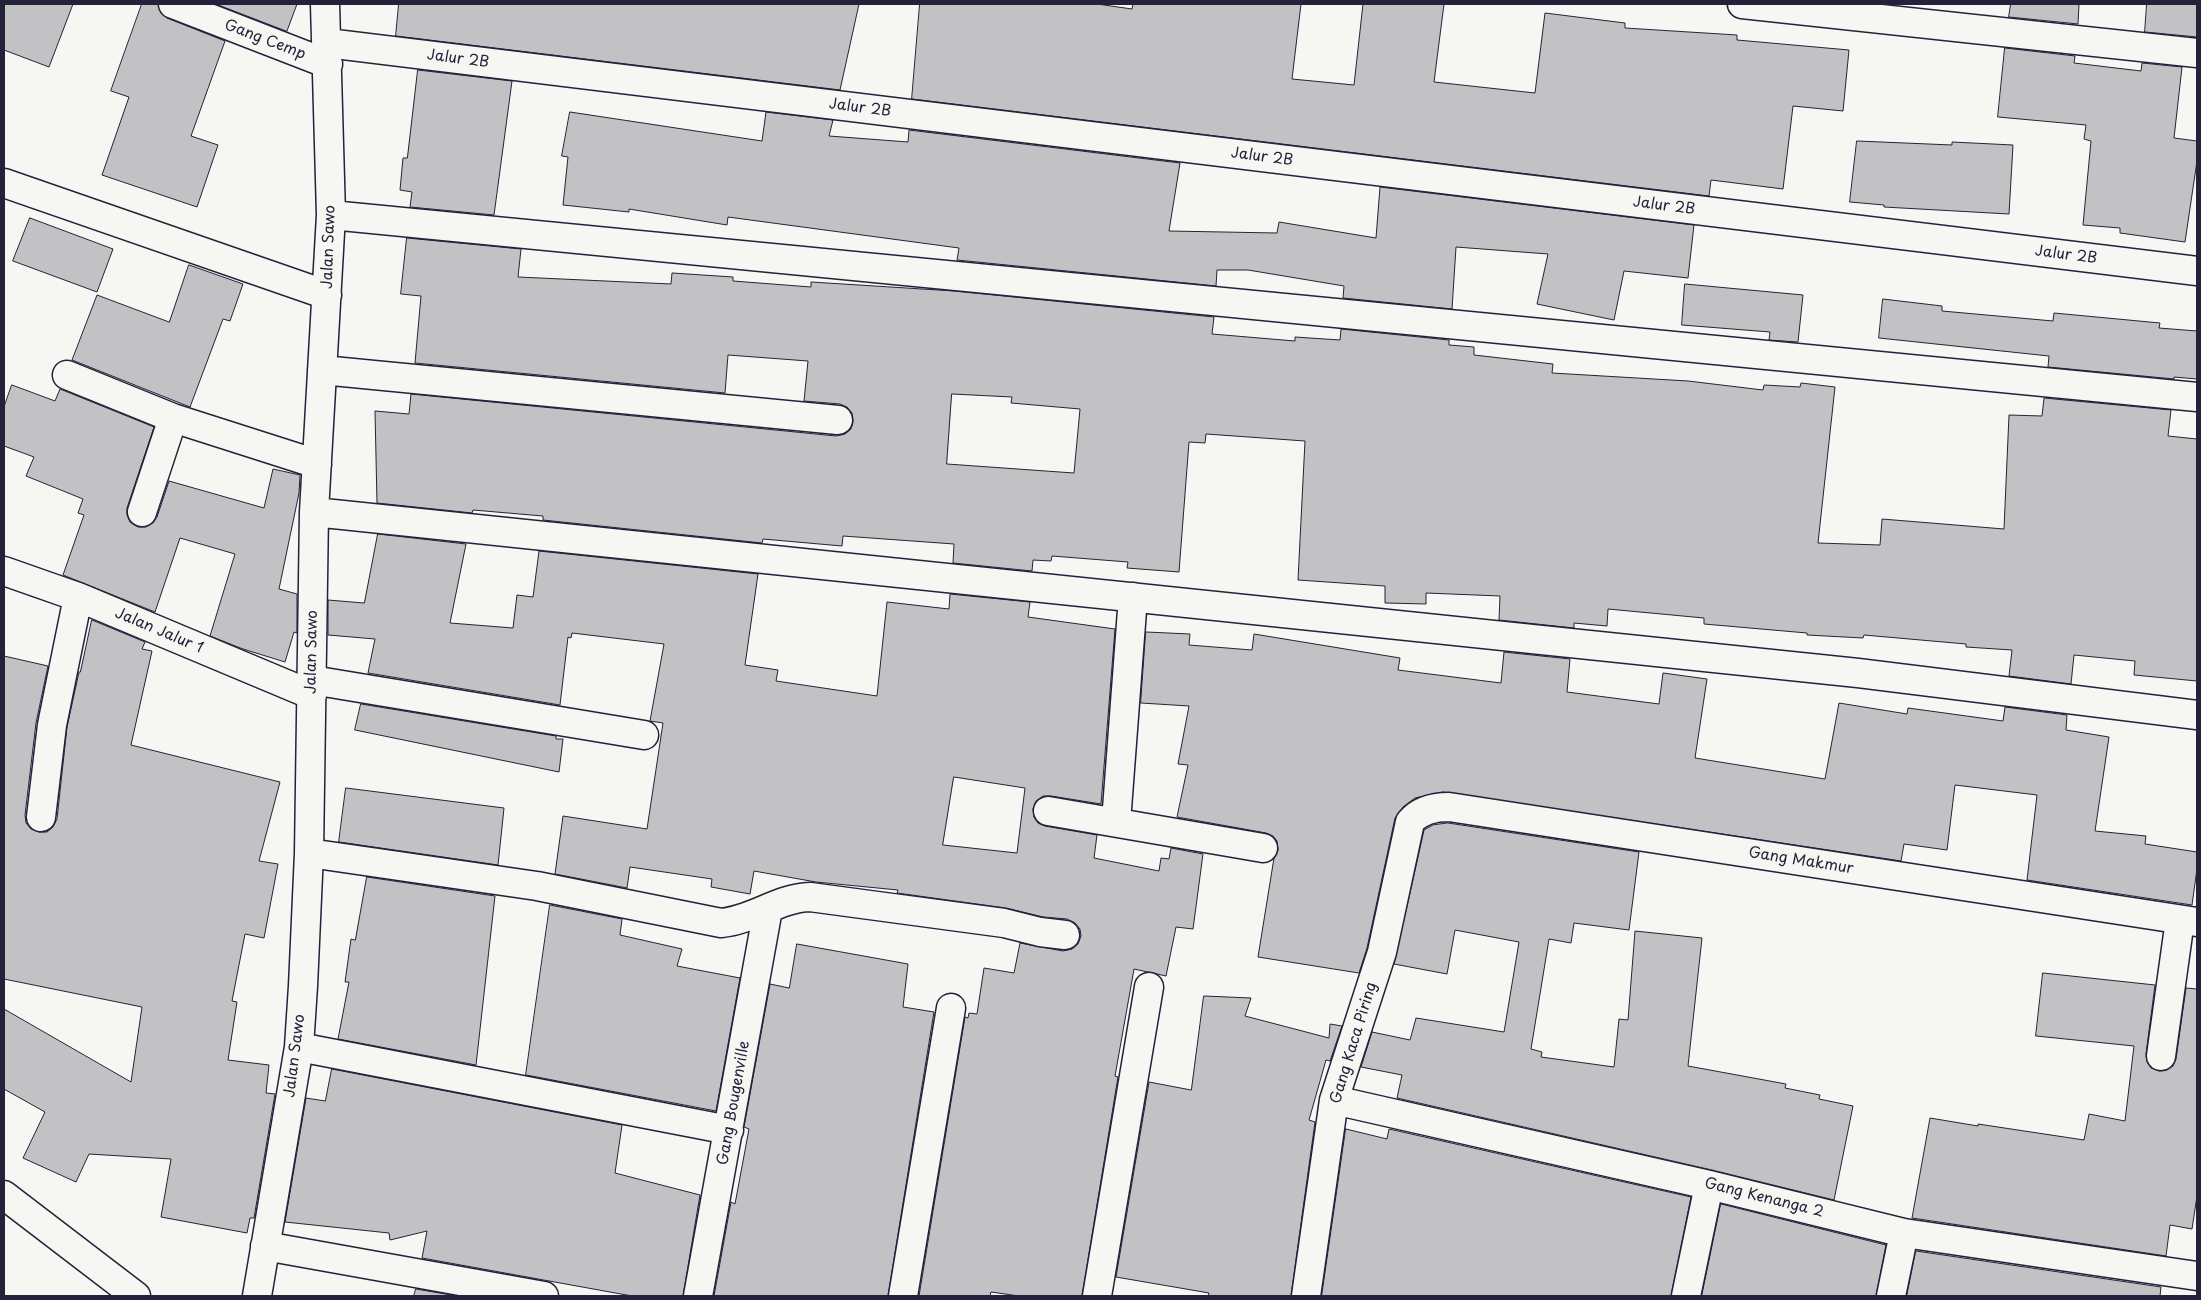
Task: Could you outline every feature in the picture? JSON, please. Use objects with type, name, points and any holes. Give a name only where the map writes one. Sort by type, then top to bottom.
[{"type":"street","name":"Gang Cemp","points":[[173,4],[328,54]]},
{"type":"street","name":"Jalan Sawo","points":[[257,1296],[299,1047],[309,853],[314,512],[331,214],[328,54],[325,4]]},
{"type":"street","points":[[1742,4],[2197,53]]},
{"type":"street","name":"Jalur 2B","points":[[328,54],[2197,271]]},
{"type":"street","points":[[4,183],[327,295]]},
{"type":"street","points":[[331,214],[2197,397]]},
{"type":"street","points":[[322,370],[838,420]]},
{"type":"street","points":[[67,375],[173,418],[317,464]]},
{"type":"street","points":[[142,512],[173,418]]},
{"type":"street","points":[[314,512],[1858,673],[2197,716]]},
{"type":"street","name":"Jalan Jalur 1","points":[[4,571],[78,597],[312,688],[644,735]]},
{"type":"street","points":[[41,817],[52,725],[78,597]]},
{"type":"street","points":[[1116,822],[1133,597]]},
{"type":"street","name":"Gang Makmur","points":[[1410,822],[1416,815],[1427,810],[1449,807],[2188,921]]},
{"type":"street","points":[[1048,811],[1263,848]]},
{"type":"street","name":"Gang Kaca Piring","points":[[1306,1296],[1334,1100],[1382,952],[1410,822]]},
{"type":"street","points":[[309,853],[537,886],[721,923],[746,919],[795,898],[834,899],[1004,923],[1065,936]]},
{"type":"street","name":"Gang Bougenville","points":[[698,1296],[768,909]]},
{"type":"street","points":[[2161,1056],[2188,921]]},
{"type":"street","points":[[1097,1296],[1149,987]]},
{"type":"street","points":[[903,1296],[951,1008]]},
{"type":"street","points":[[299,1047],[729,1130]]},
{"type":"street","name":"Gang Kenanga 2","points":[[1334,1100],[1709,1185],[1904,1233],[2197,1276]]},
{"type":"street","points":[[1686,1296],[1709,1185]]},
{"type":"street","points":[[4,1195],[136,1296]]},
{"type":"street","points":[[1891,1296],[1904,1233]]},
{"type":"street","points":[[265,1246],[544,1296]]},
{"type":"building","points":[[4,4],[73,4],[49,67],[4,50]]},
{"type":"building","points":[[142,4],[158,4],[161,13],[167,18],[225,41],[191,136],[218,145],[197,207],[102,175],[129,97],[111,91]]},
{"type":"building","points":[[216,4],[297,4],[287,31]]},
{"type":"building","points":[[399,4],[859,4],[840,90],[396,36]]},
{"type":"building","points":[[920,4],[1097,4],[1132,9],[1133,4],[1301,4],[1292,79],[1354,85],[1363,4],[1444,4],[1434,82],[1535,93],[1545,13],[1625,23],[1625,28],[1737,35],[1737,40],[1849,50],[1843,111],[1793,106],[1783,189],[1711,180],[1709,196],[912,99]]},
{"type":"building","points":[[2011,4],[2079,4],[2078,24],[2009,17]]},
{"type":"building","points":[[2147,4],[2197,4],[2197,37],[2145,32]]},
{"type":"building","points":[[2005,48],[2075,56],[2074,63],[2141,71],[2142,63],[2182,67],[2174,138],[2197,141],[2197,161],[2185,242],[2120,233],[2120,228],[2083,225],[2091,141],[2084,139],[2086,125],[1998,117]]},
{"type":"building","points":[[418,70],[512,81],[494,215],[410,207],[412,192],[400,190],[403,158],[407,158]]},
{"type":"building","points":[[570,112],[762,141],[766,112],[833,120],[829,136],[908,142],[909,130],[1180,163],[1169,231],[1277,233],[1279,222],[1376,238],[1380,187],[1694,225],[1688,278],[1624,271],[1614,320],[1537,304],[1548,254],[1456,247],[1452,309],[1343,298],[1344,286],[1248,270],[1217,270],[1216,286],[957,260],[959,248],[728,217],[727,225],[629,209],[629,212],[563,205],[568,157],[562,156]]},
{"type":"building","points":[[1857,141],[1952,145],[1952,142],[2013,145],[2009,214],[1884,207],[1884,205],[1850,202]]},
{"type":"building","points":[[30,218],[113,249],[97,292],[13,261]]},
{"type":"building","points":[[407,238],[521,249],[518,277],[671,284],[672,273],[733,277],[733,281],[811,287],[811,282],[954,291],[1214,317],[1212,334],[1295,341],[1295,337],[1340,340],[1341,329],[1449,340],[1449,345],[1474,347],[1474,355],[1553,364],[1552,373],[1688,381],[1763,390],[1764,385],[1800,387],[1801,383],[1835,387],[1818,543],[1880,545],[1882,519],[2004,529],[2009,415],[2042,416],[2044,398],[2171,410],[2168,436],[2197,439],[2197,681],[2134,675],[2135,661],[2074,655],[2071,684],[2009,676],[2012,650],[1966,647],[1966,644],[1864,635],[1863,638],[1807,635],[1807,633],[1704,624],[1704,618],[1608,609],[1607,626],[1574,623],[1574,628],[1499,620],[1500,596],[1426,593],[1426,604],[1385,603],[1385,586],[1298,580],[1305,441],[1206,434],[1205,443],[1189,442],[1179,572],[1127,568],[1128,562],[1052,556],[1051,561],[1033,560],[1032,571],[953,563],[954,544],[843,536],[842,546],[763,539],[762,543],[543,520],[543,516],[473,510],[472,513],[377,503],[375,411],[409,414],[411,394],[836,436],[845,434],[851,429],[853,422],[852,413],[847,407],[840,404],[804,401],[808,361],[728,355],[725,393],[415,363],[421,296],[401,294]],"holes":[[[952,394],[1012,397],[1011,403],[1080,409],[1074,473],[947,464]]]},
{"type":"building","points":[[189,265],[243,284],[230,321],[223,319],[190,407],[72,360],[97,295],[169,322]]},
{"type":"building","points":[[1685,284],[1803,295],[1798,342],[1769,340],[1770,332],[1682,325]]},
{"type":"building","points":[[1883,299],[1942,306],[1942,311],[2053,321],[2054,313],[2160,323],[2159,328],[2197,331],[2197,379],[2174,377],[2174,379],[2048,367],[2049,356],[1879,338]]},
{"type":"building","points":[[12,385],[55,401],[60,389],[154,427],[127,508],[130,522],[138,527],[146,527],[153,523],[157,517],[169,481],[264,508],[273,469],[300,475],[299,493],[279,589],[297,594],[297,633],[294,632],[285,662],[210,636],[235,554],[180,538],[155,612],[63,575],[84,515],[78,513],[83,499],[26,476],[34,457],[4,446],[4,407]]},
{"type":"building","points":[[378,534],[466,544],[450,623],[513,628],[517,595],[533,597],[539,551],[758,574],[745,665],[778,670],[776,681],[877,696],[887,602],[949,609],[950,594],[1030,602],[1028,617],[1115,629],[1101,804],[1043,796],[1036,801],[1033,809],[1034,817],[1038,823],[1045,826],[1097,835],[1094,858],[1159,871],[1161,858],[1169,859],[1171,848],[1203,854],[1193,929],[1176,927],[1166,976],[1134,969],[1115,1076],[1118,1077],[1082,1296],[1019,1296],[991,1292],[990,1296],[919,1296],[965,1017],[968,1018],[969,1013],[977,1014],[984,968],[1014,973],[1020,943],[1063,951],[1072,949],[1078,944],[1081,936],[1080,929],[1075,923],[1067,919],[1043,917],[1006,908],[897,893],[898,890],[816,882],[754,871],[750,894],[711,887],[712,879],[630,867],[627,888],[555,874],[563,816],[647,829],[663,723],[650,721],[664,644],[572,633],[571,638],[568,637],[560,705],[368,673],[375,639],[328,635],[328,600],[364,603]],"holes":[[[954,777],[1025,788],[1017,853],[943,845]]]},
{"type":"building","points":[[92,620],[145,642],[142,649],[152,651],[131,745],[280,782],[259,861],[278,864],[264,938],[245,934],[232,1001],[237,1002],[228,1060],[269,1065],[266,1093],[275,1094],[254,1218],[250,1218],[247,1233],[161,1217],[171,1159],[89,1154],[76,1182],[23,1158],[45,1112],[4,1089],[4,1009],[131,1082],[142,1007],[4,979],[4,656],[48,666],[36,723],[25,815],[26,823],[31,829],[47,832],[53,827],[57,819],[67,727]]},
{"type":"building","points":[[1146,632],[1190,634],[1189,645],[1252,650],[1254,634],[1400,658],[1398,670],[1501,683],[1504,652],[1570,659],[1567,692],[1659,704],[1663,673],[1707,679],[1695,758],[1825,779],[1839,703],[1907,714],[1908,708],[2003,721],[2005,707],[2067,715],[2066,730],[2109,737],[2095,831],[2146,836],[2145,844],[2197,852],[2197,869],[2192,905],[2027,880],[2037,795],[1955,785],[1947,850],[1904,844],[1901,861],[1443,792],[1415,798],[1403,807],[1395,818],[1367,948],[1359,973],[1258,957],[1274,858],[1278,850],[1277,841],[1273,836],[1266,833],[1177,817],[1188,765],[1178,764],[1189,706],[1141,703]]},
{"type":"building","points":[[361,704],[556,736],[556,739],[563,739],[559,772],[355,730]]},
{"type":"building","points":[[346,788],[504,808],[498,865],[339,842]]},
{"type":"building","points":[[1448,823],[1639,852],[1629,930],[1574,923],[1571,943],[1549,939],[1531,1049],[1542,1052],[1541,1057],[1614,1067],[1619,1019],[1628,1020],[1635,931],[1702,938],[1688,1066],[1786,1084],[1785,1088],[1820,1095],[1819,1099],[1853,1106],[1834,1200],[1397,1098],[1402,1075],[1361,1067],[1372,1032],[1410,1040],[1416,1018],[1504,1032],[1519,942],[1455,930],[1447,974],[1394,964],[1424,830],[1433,825]]},
{"type":"building","points":[[367,877],[495,896],[476,1065],[338,1039],[349,982],[345,982],[351,939],[355,940]]},
{"type":"building","points":[[550,905],[622,919],[620,935],[682,949],[677,966],[740,978],[716,1111],[526,1075]]},
{"type":"building","points":[[797,944],[908,964],[903,1007],[934,1012],[888,1296],[714,1296],[731,1202],[735,1204],[749,1129],[744,1127],[770,984],[789,988]]},
{"type":"building","points":[[2043,973],[2155,985],[2146,1054],[2147,1062],[2151,1068],[2159,1071],[2167,1070],[2173,1066],[2176,1059],[2186,988],[2197,989],[2197,1196],[2192,1229],[2170,1225],[2166,1256],[1912,1218],[1930,1118],[2084,1140],[2089,1114],[2125,1121],[2134,1046],[2036,1036]]},
{"type":"building","points":[[1204,996],[1251,998],[1245,1016],[1329,1038],[1330,1024],[1342,1026],[1330,1061],[1326,1060],[1309,1120],[1315,1122],[1291,1296],[1208,1296],[1209,1293],[1116,1277],[1149,1082],[1191,1090]]},
{"type":"building","points":[[332,1069],[622,1125],[615,1173],[700,1195],[683,1296],[632,1296],[422,1258],[427,1231],[390,1240],[389,1233],[285,1222],[306,1098],[325,1101]]},
{"type":"building","points":[[1346,1129],[1387,1139],[1389,1129],[1691,1197],[1671,1296],[1322,1296]]},
{"type":"building","points":[[1721,1204],[1886,1245],[1876,1296],[1702,1296]]},
{"type":"building","points":[[1916,1251],[2161,1287],[2160,1296],[1907,1296]]},
{"type":"building","points":[[416,1289],[457,1296],[414,1296]]}]
